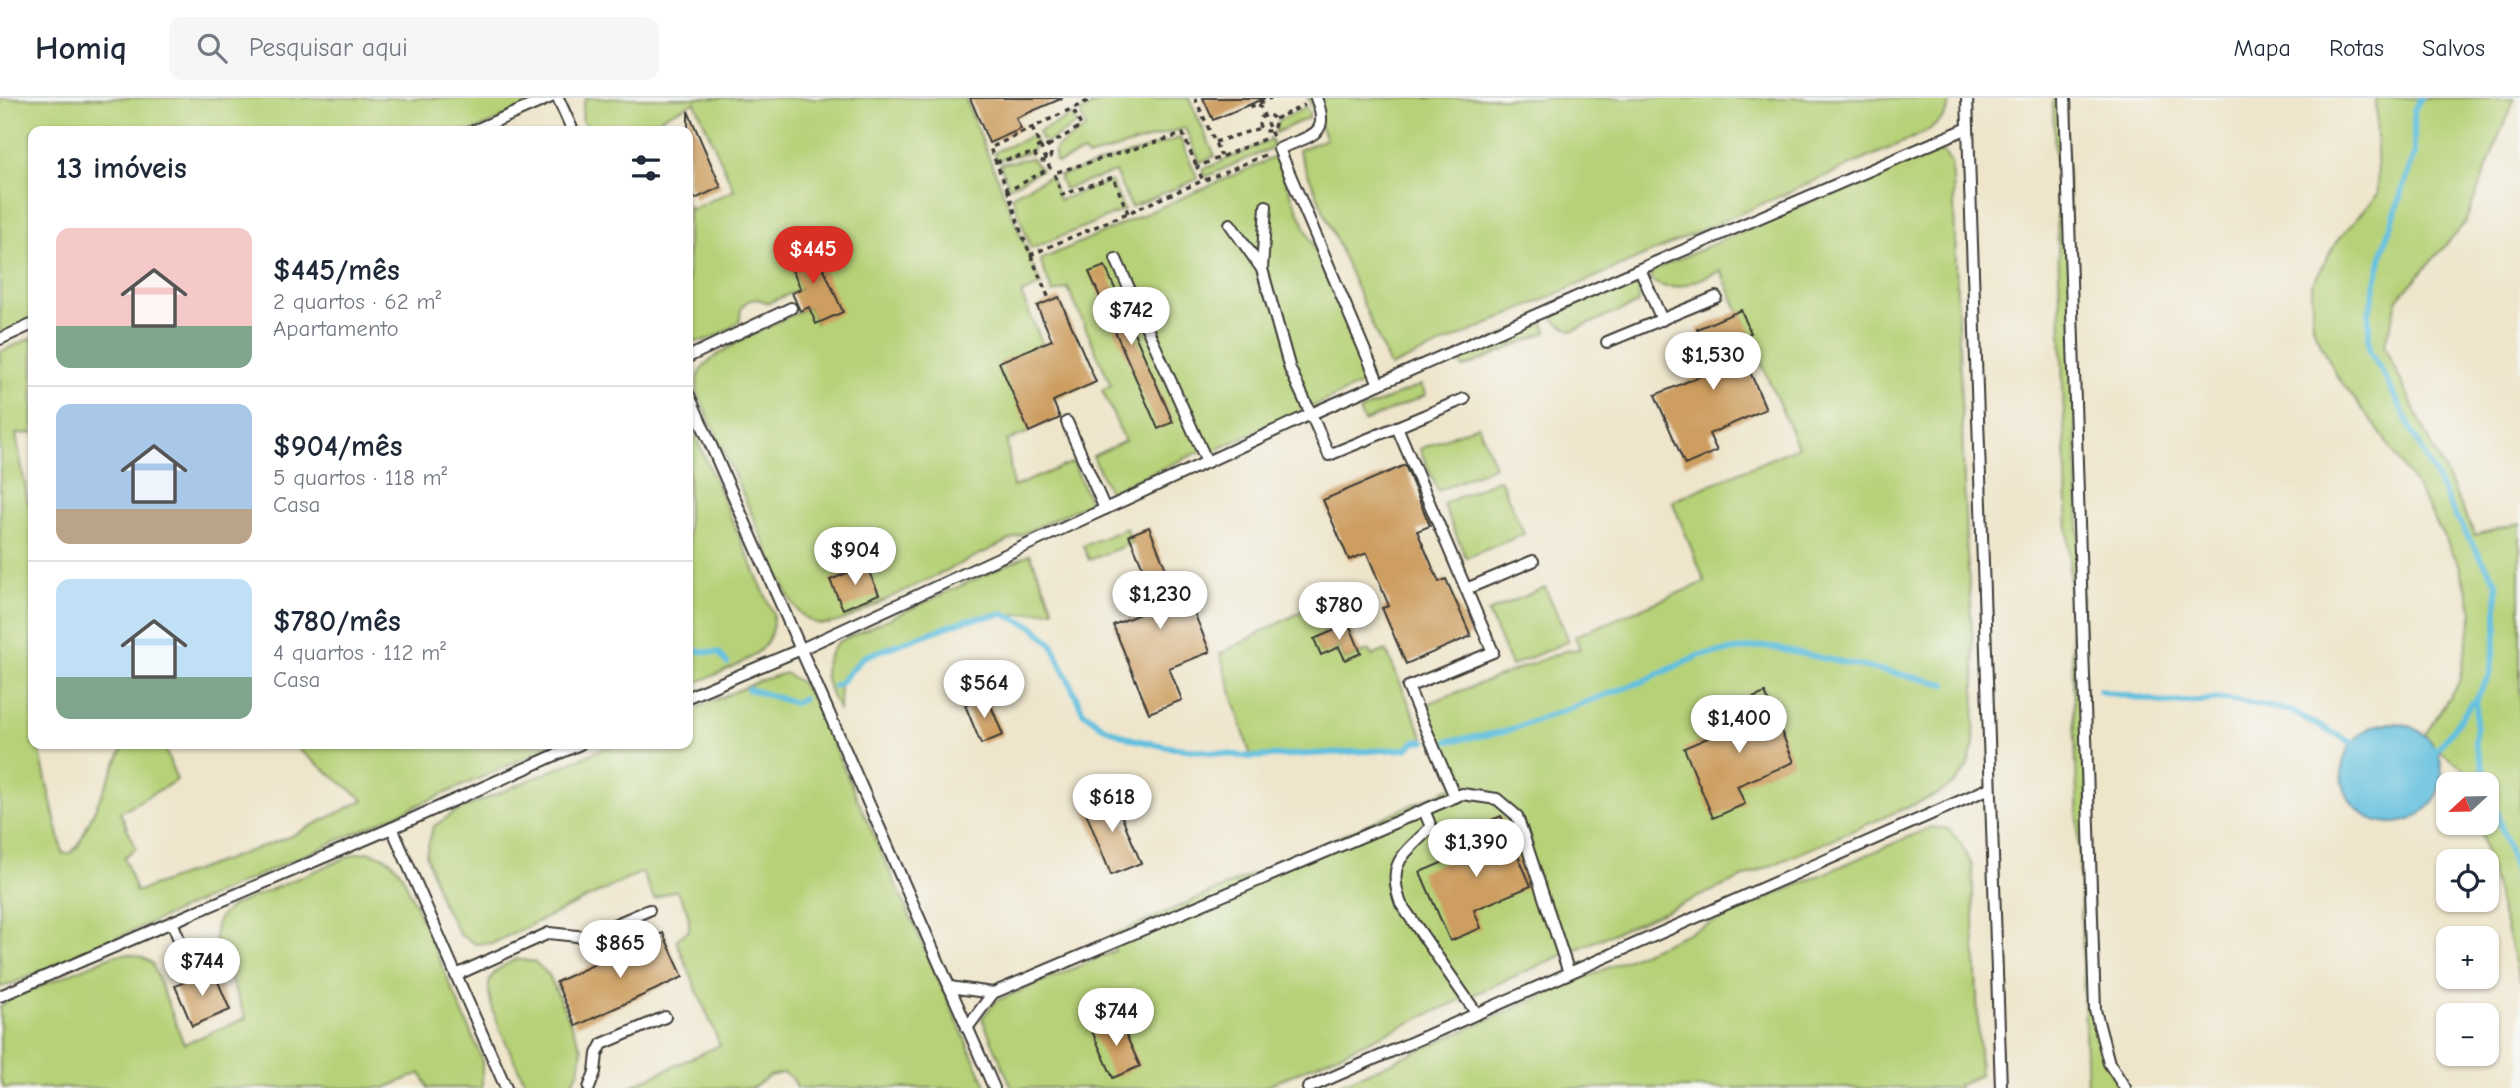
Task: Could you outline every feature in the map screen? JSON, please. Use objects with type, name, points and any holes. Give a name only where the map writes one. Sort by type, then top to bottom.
[{"type":"lane","points":[[485,126],[549,98]]},
{"type":"lane","points":[[558,98],[571,126]]},
{"type":"lane","points":[[1967,98],[2001,1088]]},
{"type":"lane","points":[[2065,98],[2095,1010],[2109,1063],[2125,1088]]},
{"type":"lane","points":[[1316,99],[1323,115],[1323,124],[1319,130],[1279,149],[1379,384]]},
{"type":"lane","points":[[693,695],[799,650],[1311,414],[1968,128]]},
{"type":"lane","points":[[1266,205],[1262,269],[1290,369],[1329,455],[1464,399]]},
{"type":"lane","points":[[1230,224],[1262,269]]},
{"type":"lane","points":[[1116,259],[1207,462]]},
{"type":"lane","points":[[1640,270],[1662,320]]},
{"type":"lane","points":[[1607,342],[1716,297]]},
{"type":"lane","points":[[693,355],[791,308]]},
{"type":"lane","points":[[0,339],[28,326]]},
{"type":"lane","points":[[693,405],[994,1088]]},
{"type":"lane","points":[[1067,422],[1105,509]]},
{"type":"lane","points":[[1397,427],[1493,652],[1408,687],[1455,797]]},
{"type":"lane","points":[[1466,589],[1533,561]]},
{"type":"lane","points":[[0,996],[569,749]]},
{"type":"lane","points":[[1308,1088],[1990,788]]},
{"type":"lane","points":[[967,1028],[993,993],[1462,794],[1497,799],[1517,816],[1569,973]]},
{"type":"lane","points":[[1424,810],[1431,827],[1396,863],[1394,884],[1401,904],[1477,1014]]},
{"type":"lane","points":[[392,828],[506,1088]]},
{"type":"lane","points":[[456,975],[549,933],[586,937],[649,910]]},
{"type":"lane","points":[[172,922],[189,964]]},
{"type":"lane","points":[[949,987],[993,993]]},
{"type":"lane","points":[[589,1088],[602,1044],[664,1017]]},
{"type":"path","points":[[1050,301],[990,148],[1094,98]]},
{"type":"path","points":[[1195,98],[1222,156]]},
{"type":"path","points":[[1250,107],[1272,98]]},
{"type":"path","points":[[1275,119],[1316,99]]},
{"type":"path","points":[[1030,254],[1279,149],[1259,104]]},
{"type":"path","points":[[1040,145],[1048,146],[1081,126],[1073,108]]},
{"type":"path","points":[[1271,133],[1260,127],[1258,122],[1264,115],[1269,114],[1275,119]]},
{"type":"path","points":[[1197,167],[1271,133],[1275,127],[1275,119]]},
{"type":"path","points":[[1215,142],[1260,127]]},
{"type":"path","points":[[1008,191],[1050,168],[1032,128]]},
{"type":"path","points":[[1129,213],[1113,177],[1062,195],[1054,173],[1183,134],[1203,181]]},
{"type":"path","points":[[996,162],[1034,153],[1040,145]]},
{"type":"path","points":[[1046,160],[1051,154],[1048,146]]},
{"type":"path","points":[[1034,153],[1039,160],[1046,160]]},
{"type":"green space","points":[[0,98],[549,98],[485,126],[28,126],[28,326],[0,339]]},
{"type":"green space","points":[[586,98],[965,98],[1041,285],[1021,294],[1047,354],[1029,432],[1007,441],[1013,487],[1073,462],[1090,503],[848,618],[819,624],[803,616],[789,597],[698,394],[697,383],[706,364],[776,322],[809,307],[816,324],[813,245],[786,257],[801,289],[768,303],[751,300],[744,305],[740,321],[728,330],[716,337],[693,341],[693,209],[734,190],[695,102],[662,117],[652,126],[586,126],[582,121]]},
{"type":"green space","points":[[1107,98],[1189,98],[1215,156],[1200,162],[1185,128],[1088,157],[1084,152],[1058,163],[1055,161],[1055,149],[1086,128],[1080,112]]},
{"type":"green space","points":[[1308,98],[1950,98],[1942,119],[1924,133],[1390,367],[1298,150],[1326,139]]},
{"type":"green space","points":[[2053,98],[2065,98],[2095,1010],[2109,1063],[2125,1088],[2087,1088]]},
{"type":"green space","points":[[2376,98],[2514,98],[2465,223],[2398,299],[2384,346],[2475,535],[2520,523],[2520,982],[2499,902],[2499,849],[2485,849],[2481,835],[2499,835],[2499,772],[2465,772],[2464,768],[2437,750],[2425,735],[2459,682],[2473,611],[2459,564],[2416,486],[2377,428],[2337,376],[2312,326],[2312,285],[2336,242],[2378,194]]},
{"type":"green space","points":[[1306,107],[1310,117],[1275,133],[1278,121]]},
{"type":"green space","points":[[1073,115],[1077,124],[1048,142],[1042,140],[1038,132]]},
{"type":"green space","points":[[1032,136],[1036,143],[1032,152],[997,160],[994,152]]},
{"type":"green space","points":[[1180,138],[1198,179],[1131,207],[1115,172],[1064,189],[1059,176]]},
{"type":"green space","points":[[1271,140],[1274,147],[1205,177],[1202,170]]},
{"type":"green space","points":[[1926,151],[1944,153],[1951,163],[1953,178],[1966,539],[1975,679],[1974,744],[1967,767],[1957,781],[1938,794],[1262,1088],[1012,1088],[982,1018],[996,1001],[1115,951],[1109,937],[1455,786],[1425,716],[1427,706],[1565,651],[1580,649],[1575,636],[1705,582],[1672,501],[1798,447],[1721,271],[1677,287],[1652,281],[1651,274],[1656,269]]},
{"type":"green space","points":[[1275,157],[1371,380],[1209,453],[1206,449],[1109,492],[1093,456],[1125,441],[1102,390],[1111,385],[1068,288],[1053,293],[1040,260]]},
{"type":"green space","points":[[1031,158],[1041,170],[1009,187],[1000,164]]},
{"type":"green space","points":[[1050,176],[1059,200],[1111,181],[1124,210],[1031,249],[1012,195]]},
{"type":"green space","points":[[1630,282],[1638,286],[1639,303],[1572,331],[1556,322],[1552,315]]},
{"type":"green space","points":[[1541,319],[1547,332],[1463,368],[1458,355]]},
{"type":"green space","points":[[28,339],[28,433],[16,434],[28,503],[28,749],[39,749],[63,854],[70,853],[78,846],[123,749],[165,749],[177,780],[120,812],[136,848],[124,857],[136,892],[291,836],[364,800],[298,749],[546,749],[0,987],[0,352]]},
{"type":"green space","points":[[1421,385],[1426,395],[1364,422],[1359,411]]},
{"type":"green space","points":[[1478,425],[1495,466],[1438,491],[1420,449]]},
{"type":"green space","points":[[693,430],[773,613],[770,637],[762,648],[732,668],[693,684]]},
{"type":"green space","points":[[1500,479],[1524,534],[1466,558],[1443,504]]},
{"type":"green space","points":[[1126,528],[1132,543],[1089,560],[1083,546]]},
{"type":"green space","points":[[1030,554],[1054,610],[966,620],[863,657],[840,683],[839,712],[825,676],[827,660],[838,642]]},
{"type":"green space","points":[[1545,587],[1569,641],[1511,666],[1488,612]]},
{"type":"green space","points":[[1314,605],[1326,634],[1314,639],[1321,654],[1339,647],[1345,660],[1369,650],[1372,656],[1386,650],[1425,741],[1415,741],[1407,749],[1251,757],[1220,654]]},
{"type":"green space","points":[[785,673],[800,682],[814,702],[987,1088],[797,1088],[793,1079],[784,1073],[769,1076],[752,1088],[627,1088],[720,1045],[676,940],[689,930],[689,918],[682,899],[675,890],[654,899],[642,872],[493,943],[476,944],[460,935],[441,901],[426,854],[433,827],[455,812],[602,749],[693,749],[693,710],[759,681]]},
{"type":"green space","points":[[1931,827],[1948,829],[1960,842],[1972,865],[1980,1075],[1958,1085],[1959,1088],[1332,1088]]},
{"type":"green space","points":[[368,852],[388,859],[402,874],[476,1044],[482,1061],[482,1088],[428,1088],[421,1073],[385,1088],[4,1088],[0,1078],[0,1007],[8,1000],[114,955],[134,955],[152,963],[184,1044],[246,1018],[216,943],[215,931],[220,918],[232,906],[355,854]]},
{"type":"green space","points":[[516,959],[535,962],[549,975],[582,1049],[579,1071],[565,1088],[535,1088],[524,1080],[495,1015],[489,989],[490,980],[504,965]]},
{"type":"water","points":[[2382,724],[2402,724],[2420,731],[2434,745],[2442,772],[2436,772],[2434,801],[2420,815],[2402,822],[2382,822],[2364,815],[2350,801],[2343,783],[2343,763],[2350,745],[2364,731]]},
{"type":"building","points":[[970,98],[1063,98],[1016,118],[1021,129],[989,143]]},
{"type":"building","points":[[1203,98],[1265,98],[1213,120]]},
{"type":"building","points":[[688,111],[721,187],[695,199],[693,126],[688,126]]},
{"type":"building","points":[[813,245],[843,312],[816,324],[809,307],[800,311],[792,293],[801,289],[786,257]]},
{"type":"building","points":[[1105,266],[1173,422],[1158,429],[1089,272]]},
{"type":"building","points":[[1059,297],[1096,382],[1053,401],[1060,418],[1029,432],[999,362],[1052,340],[1037,306]]},
{"type":"building","points":[[1741,310],[1751,333],[1736,339],[1766,409],[1709,434],[1717,451],[1685,465],[1655,395],[1715,370],[1697,329]]},
{"type":"building","points":[[1405,465],[1430,526],[1417,531],[1439,582],[1446,579],[1471,636],[1406,664],[1382,608],[1389,606],[1367,553],[1349,560],[1323,500]]},
{"type":"building","points":[[1149,527],[1172,584],[1181,580],[1210,652],[1169,668],[1182,700],[1149,713],[1113,625],[1159,606],[1129,535]]},
{"type":"building","points":[[866,565],[879,594],[843,609],[830,580]]},
{"type":"building","points":[[1349,624],[1361,653],[1345,660],[1339,647],[1321,655],[1314,639]]},
{"type":"building","points":[[1765,693],[1794,762],[1737,786],[1745,804],[1713,818],[1684,748],[1743,723],[1735,705]]},
{"type":"building","points":[[987,696],[1003,735],[981,744],[965,705]]},
{"type":"building","points":[[1112,793],[1141,863],[1111,875],[1083,805]]},
{"type":"building","points":[[1501,816],[1531,886],[1474,910],[1481,928],[1450,941],[1420,872],[1479,847],[1471,829]]},
{"type":"building","points":[[663,933],[683,977],[576,1026],[556,982]]},
{"type":"building","points":[[213,970],[230,1010],[192,1026],[175,986]]},
{"type":"building","points":[[1118,1017],[1140,1066],[1113,1078],[1091,1029]]},
{"type":"waterway","points":[[2421,98],[2414,110],[2414,154],[2383,251],[2369,313],[2369,350],[2456,517],[2497,583],[2497,628],[2490,675],[2477,697],[2475,743],[2520,886]]},
{"type":"waterway","points":[[834,686],[840,683],[863,657],[966,620],[1004,614],[1034,627],[1052,644],[1083,712],[1103,727],[1132,739],[1168,747],[1251,757],[1407,749],[1415,741],[1425,741]]},
{"type":"waterway","points":[[1448,741],[1504,732],[1644,681],[1700,655],[1765,646],[1946,684]]},
{"type":"waterway","points":[[693,650],[719,653],[727,663]]},
{"type":"waterway","points":[[748,689],[795,703],[803,699]]},
{"type":"waterway","points":[[2100,691],[2167,703],[2227,699],[2291,711],[2352,743],[2358,743]]},
{"type":"waterway","points":[[2431,749],[2437,750],[2475,699]]}]
